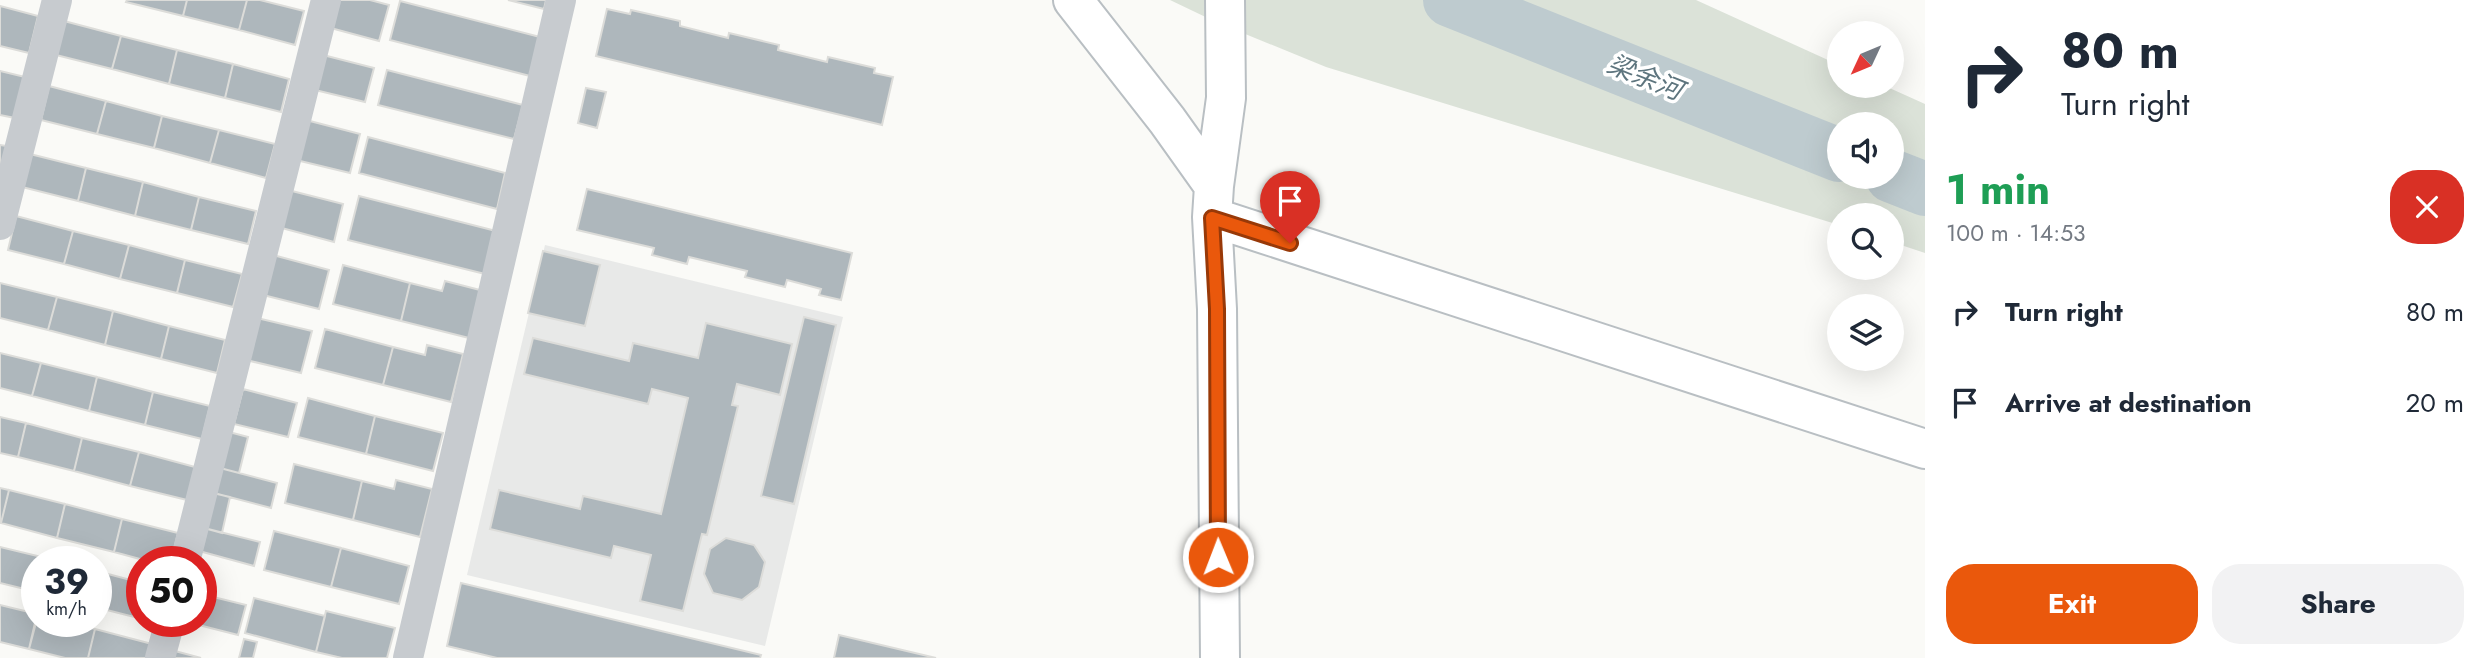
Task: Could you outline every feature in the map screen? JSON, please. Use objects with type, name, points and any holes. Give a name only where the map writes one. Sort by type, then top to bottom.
[{"type":"main road","points":[[1073,0],[1167,120],[1213,202],[1925,449]]},
{"type":"main road","points":[[1207,0],[1217,84]]},
{"type":"main road","points":[[1220,658],[1217,309],[1213,202],[1217,84],[1225,0]]},
{"type":"street","points":[[0,225],[57,0]]},
{"type":"street","points":[[189,546],[326,0]]},
{"type":"street","points":[[408,658],[561,0]]},
{"type":"street","points":[[160,658],[166,637]]},
{"type":"shaded area","points":[[1170,0],[1696,0],[1827,60],[1827,98],[1904,98],[1904,95],[1925,104],[1925,253],[1904,246],[1904,203],[1827,203],[1827,221],[1326,67]]},
{"type":"shaded area","points":[[545,245],[843,317],[765,646],[467,575]]},
{"type":"building","points":[[187,0],[183,16],[126,2]]},
{"type":"building","points":[[187,0],[247,0],[239,30],[183,16]]},
{"type":"building","points":[[247,0],[260,0],[304,11],[295,45],[239,30]]},
{"type":"building","points":[[334,0],[370,0],[389,5],[379,41],[327,27]]},
{"type":"building","points":[[508,0],[546,0],[544,9]]},
{"type":"building","points":[[400,1],[540,37],[530,76],[390,40]]},
{"type":"building","points":[[0,6],[38,16],[29,53],[0,46]]},
{"type":"building","points":[[607,9],[630,14],[631,10],[680,21],[680,26],[728,38],[729,33],[779,45],[778,50],[827,62],[828,57],[875,68],[874,73],[893,77],[882,125],[596,56]]},
{"type":"building","points":[[64,21],[121,36],[112,69],[56,55]]},
{"type":"building","points":[[121,36],[177,50],[169,84],[112,69]]},
{"type":"building","points":[[177,50],[233,64],[225,98],[169,84]]},
{"type":"building","points":[[323,55],[374,68],[365,102],[315,90]]},
{"type":"building","points":[[233,64],[289,79],[281,112],[225,98]]},
{"type":"building","points":[[387,70],[523,105],[514,139],[378,105]]},
{"type":"building","points":[[0,71],[25,77],[15,118],[0,115]]},
{"type":"building","points":[[49,86],[106,101],[97,134],[41,120]]},
{"type":"building","points":[[586,88],[606,92],[597,128],[578,123]]},
{"type":"building","points":[[106,101],[162,116],[154,148],[97,134]]},
{"type":"building","points":[[162,116],[219,130],[210,163],[154,148]]},
{"type":"building","points":[[306,120],[360,134],[350,173],[296,160]]},
{"type":"building","points":[[219,130],[275,144],[266,178],[210,163]]},
{"type":"building","points":[[368,137],[505,173],[497,209],[359,173]]},
{"type":"building","points":[[0,145],[7,146],[0,174]]},
{"type":"building","points":[[30,154],[86,168],[78,201],[22,187]]},
{"type":"building","points":[[86,168],[143,182],[135,216],[78,201]]},
{"type":"building","points":[[143,182],[199,197],[191,230],[135,216]]},
{"type":"building","points":[[587,189],[852,253],[841,300],[819,295],[821,289],[787,280],[785,287],[745,277],[747,271],[689,257],[687,264],[652,255],[654,248],[577,230]]},
{"type":"building","points":[[288,190],[343,204],[334,242],[278,227]]},
{"type":"building","points":[[359,196],[496,231],[485,274],[348,240]]},
{"type":"building","points":[[199,197],[256,211],[248,244],[191,230]]},
{"type":"building","points":[[16,216],[73,231],[64,264],[8,250]]},
{"type":"building","points":[[73,231],[129,245],[120,279],[64,264]]},
{"type":"building","points":[[129,245],[185,260],[177,293],[120,279]]},
{"type":"building","points":[[543,251],[600,265],[585,326],[528,313]]},
{"type":"building","points":[[273,255],[329,270],[319,309],[263,295]]},
{"type":"building","points":[[185,260],[242,274],[233,307],[177,293]]},
{"type":"building","points":[[343,265],[410,283],[401,321],[333,304]]},
{"type":"building","points":[[445,281],[480,290],[469,338],[401,321],[410,283],[442,291]]},
{"type":"building","points":[[0,283],[57,297],[48,330],[0,318]]},
{"type":"building","points":[[57,297],[113,311],[105,345],[48,330]]},
{"type":"building","points":[[113,311],[169,326],[161,359],[105,345]]},
{"type":"building","points":[[804,317],[836,325],[794,504],[761,496]]},
{"type":"building","points":[[257,318],[312,331],[301,373],[246,360]]},
{"type":"building","points":[[706,323],[792,344],[780,395],[737,384],[732,405],[738,406],[707,535],[702,534],[683,611],[640,601],[651,555],[614,546],[611,558],[490,529],[499,490],[580,509],[583,496],[661,514],[688,398],[652,389],[648,404],[524,374],[533,338],[629,361],[633,343],[698,358]]},
{"type":"building","points":[[169,326],[225,340],[217,373],[161,359]]},
{"type":"building","points":[[325,329],[393,347],[383,385],[315,368]]},
{"type":"building","points":[[427,345],[463,354],[451,402],[383,385],[393,347],[425,355]]},
{"type":"building","points":[[0,353],[41,363],[32,396],[0,388]]},
{"type":"building","points":[[41,363],[97,377],[89,411],[32,396]]},
{"type":"building","points":[[97,377],[153,392],[145,425],[89,411]]},
{"type":"building","points":[[243,389],[297,403],[288,437],[234,424]]},
{"type":"building","points":[[153,392],[210,406],[202,439],[145,425]]},
{"type":"building","points":[[308,398],[375,416],[366,454],[298,437]]},
{"type":"building","points":[[375,416],[443,433],[433,471],[366,454]]},
{"type":"building","points":[[0,417],[26,423],[18,457],[0,453]]},
{"type":"building","points":[[26,423],[82,438],[74,471],[18,457]]},
{"type":"building","points":[[229,432],[248,437],[239,473],[220,468]]},
{"type":"building","points":[[82,438],[139,452],[130,486],[74,471]]},
{"type":"building","points":[[139,452],[195,467],[187,500],[130,486]]},
{"type":"building","points":[[294,464],[362,481],[353,520],[285,503]]},
{"type":"building","points":[[220,468],[277,483],[271,508],[214,493]]},
{"type":"building","points":[[396,480],[432,489],[420,537],[353,520],[362,481],[394,489]]},
{"type":"building","points":[[0,488],[9,490],[1,523],[0,523]]},
{"type":"building","points":[[9,490],[65,504],[57,538],[1,523]]},
{"type":"building","points":[[213,493],[230,497],[222,533],[204,528]]},
{"type":"building","points":[[65,504],[122,519],[114,552],[112,546],[90,546],[57,538]]},
{"type":"building","points":[[122,519],[178,533],[175,546],[126,546],[126,555],[114,552]]},
{"type":"building","points":[[204,528],[260,542],[254,566],[217,556],[217,546],[200,546]]},
{"type":"building","points":[[274,531],[341,548],[331,587],[264,570]]},
{"type":"building","points":[[726,538],[754,545],[765,562],[759,587],[742,600],[713,593],[704,574],[710,549]]},
{"type":"building","points":[[0,547],[21,552],[21,588],[0,583]]},
{"type":"building","points":[[341,548],[409,566],[399,604],[331,587]]},
{"type":"building","points":[[112,575],[126,579],[126,615],[112,611]]},
{"type":"building","points":[[461,583],[761,655],[760,658],[497,658],[447,646]]},
{"type":"building","points":[[217,598],[246,605],[238,635],[217,630]]},
{"type":"building","points":[[254,598],[325,616],[316,652],[245,633]]},
{"type":"building","points":[[0,605],[21,610],[21,637],[32,637],[29,649],[0,642]]},
{"type":"building","points":[[326,611],[395,628],[387,658],[342,658],[316,652]]},
{"type":"building","points":[[112,633],[152,644],[149,658],[88,658],[93,637],[112,637]]},
{"type":"building","points":[[839,635],[936,658],[834,658]]},
{"type":"building","points":[[32,637],[93,637],[88,658],[65,658],[29,649]]},
{"type":"building","points":[[244,639],[257,642],[253,658],[239,658]]},
{"type":"building","points":[[175,651],[201,658],[173,658]]},
{"type":"waterway","name":"梁余河","points":[[1450,0],[1827,150]]},
{"type":"waterway","name":"梁余河","points":[[1904,181],[1925,189]]},
{"type":"route","points":[[1218,557],[1217,309],[1212,218],[1290,243]]}]
